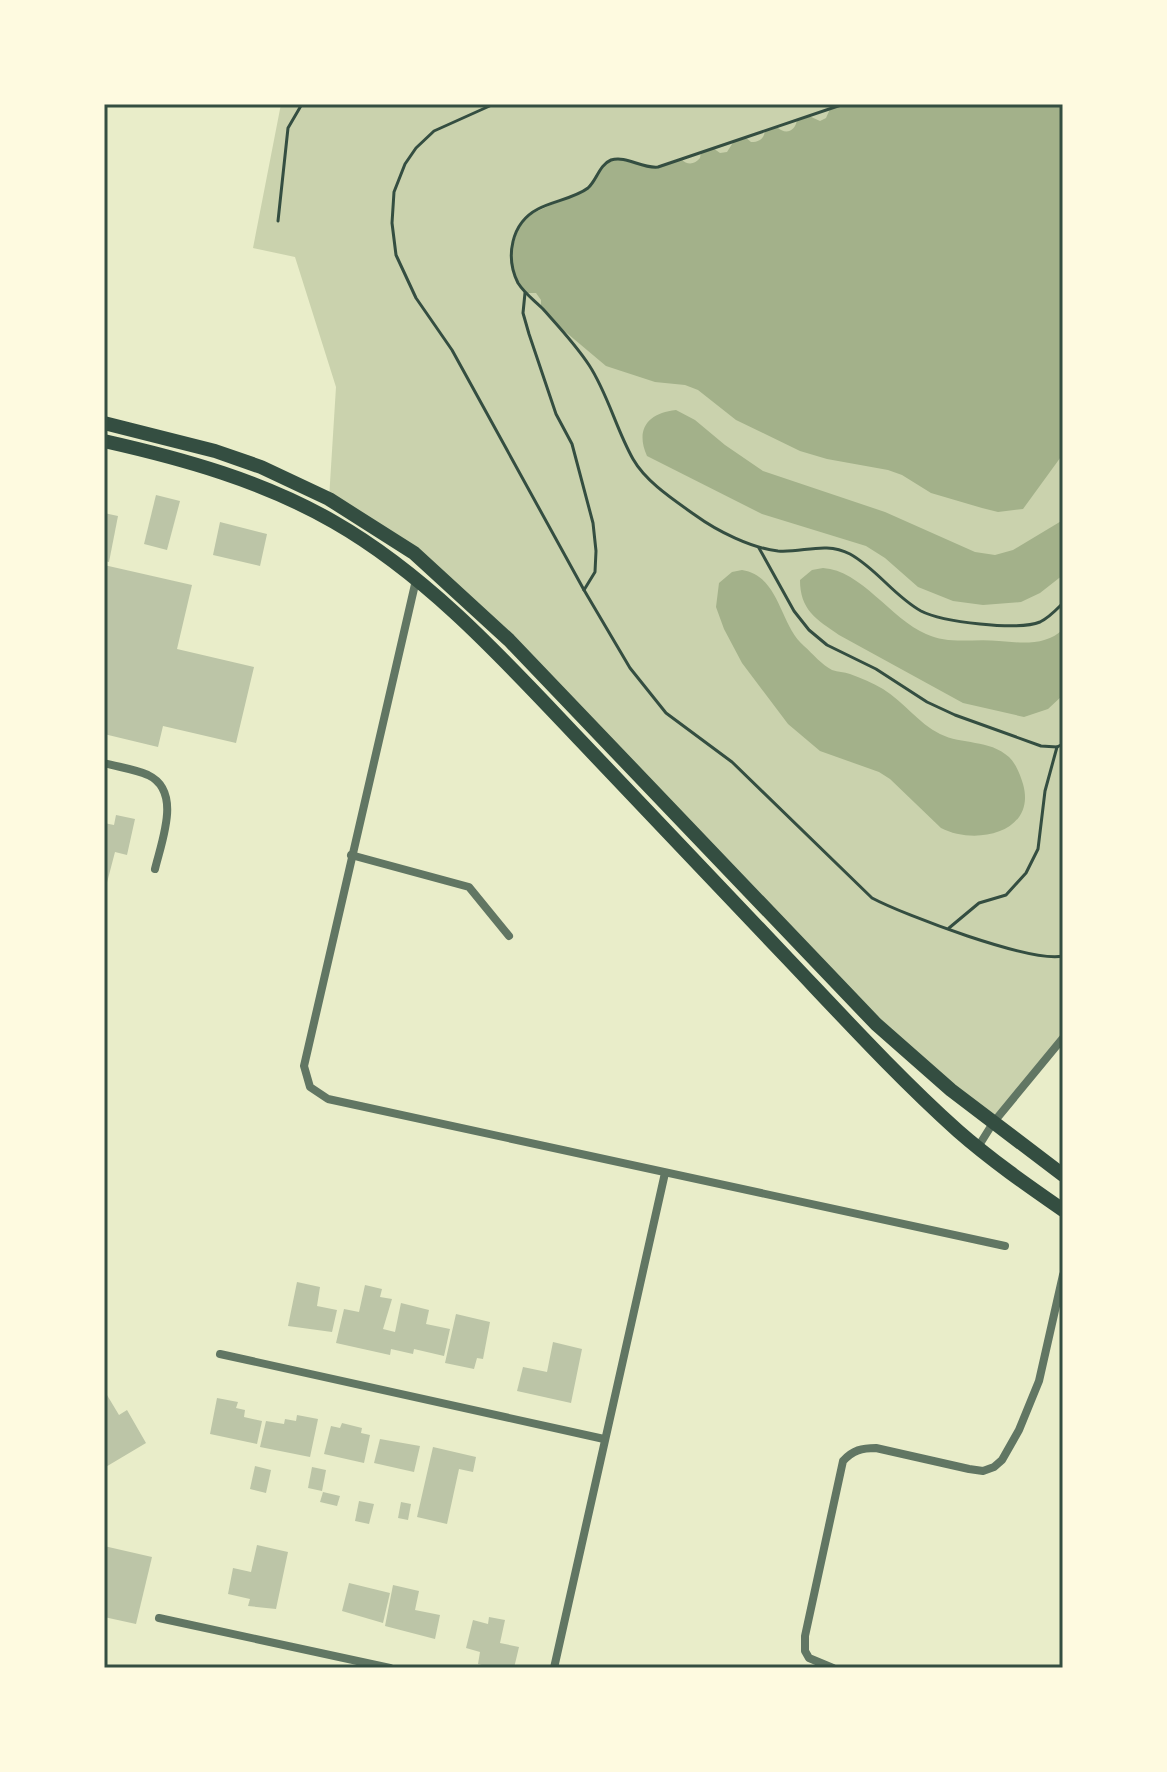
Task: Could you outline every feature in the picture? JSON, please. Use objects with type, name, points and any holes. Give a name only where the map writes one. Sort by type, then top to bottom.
[{"type":"main road","points":[[104,423],[215,451],[261,467],[329,499],[414,553],[509,640],[876,1024],[951,1090],[1063,1175]]},
{"type":"main road","points":[[104,441],[221,472],[278,493],[347,531],[416,580],[533,690],[851,1025],[936,1110],[978,1147],[1063,1210]]},
{"type":"street","points":[[416,580],[304,1066],[310,1087],[328,1099],[1005,1246]]},
{"type":"street","points":[[104,763],[147,775],[161,783],[168,797],[166,823],[155,869]]},
{"type":"street","points":[[351,855],[469,887],[509,936]]},
{"type":"street","points":[[978,1147],[993,1123],[1063,1038]]},
{"type":"street","points":[[554,1668],[665,1173]]},
{"type":"street","points":[[833,1668],[809,1658],[805,1651],[805,1636],[843,1461],[850,1453],[862,1448],[876,1448],[969,1469],[983,1471],[994,1467],[1002,1460],[1019,1430],[1039,1381],[1063,1275]]},
{"type":"street","points":[[220,1354],[604,1439]]},
{"type":"street","points":[[159,1618],[390,1668]]},
{"type":"path","points":[[278,221],[288,128],[302,104]]},
{"type":"path","points":[[494,104],[434,131],[405,164],[394,192],[392,223],[396,255],[416,298],[452,350],[630,668],[666,713],[732,762],[872,898],[900,912],[1024,952],[1053,958],[1063,956]]},
{"type":"path","points":[[844,104],[658,167],[641,166],[622,159],[611,160],[602,166],[586,189],[538,209],[518,229],[511,258],[517,281],[562,329],[590,366],[634,462],[652,482],[697,517],[758,546],[780,551],[821,547],[840,550],[868,567],[923,612],[950,620],[982,624],[1037,623],[1063,603]]},
{"type":"path","points":[[525,293],[523,313],[529,334],[556,414],[572,444],[593,523],[595,572],[584,590]]},
{"type":"path","points":[[758,546],[794,611],[827,645],[876,669],[927,702],[955,715],[1041,746],[1057,747],[1063,744]]},
{"type":"path","points":[[949,928],[979,903],[1006,895],[1026,873],[1038,849],[1045,791],[1057,747]]},
{"type":"shaded area","points":[[281,104],[1063,104],[1063,1038],[993,1123],[951,1090],[465,598],[329,499],[336,387],[295,257],[253,248]]},
{"type":"shaded area","points":[[844,104],[1063,104],[1063,454],[1023,509],[998,512],[982,508],[931,493],[888,470],[800,451],[736,420],[698,390],[685,385],[655,382],[606,366],[562,329],[541,307],[536,293],[525,293],[513,272],[511,252],[518,229],[529,215],[586,189],[605,163],[617,159],[653,168],[681,159],[694,163],[701,152],[713,148],[720,153],[727,152],[734,141],[745,137],[751,142],[757,141],[763,138],[765,131],[777,127],[789,131],[797,120],[809,116],[820,121],[826,118],[830,109]]},
{"type":"shaded area","points":[[676,410],[695,420],[763,471],[885,512],[975,552],[995,555],[1013,550],[1063,520],[1063,575],[1040,593],[1021,602],[983,605],[953,601],[918,587],[866,546],[762,514],[647,456],[643,438],[646,424],[658,415]]},
{"type":"shaded area","points":[[823,568],[850,577],[900,618],[935,637],[1033,642],[1049,638],[1063,629],[1063,695],[1048,709],[1024,717],[963,703],[839,635],[811,613],[803,599],[800,580],[812,570]]},
{"type":"shaded area","points":[[742,570],[764,581],[796,637],[828,668],[883,689],[940,734],[993,747],[1009,757],[1021,777],[1025,801],[1021,814],[1012,824],[986,835],[970,836],[941,828],[890,779],[879,772],[820,751],[788,724],[742,663],[716,607],[719,583],[732,572]]},
{"type":"building","points":[[156,495],[180,501],[167,550],[144,544]]},
{"type":"building","points":[[104,513],[118,516],[109,562],[104,561]]},
{"type":"building","points":[[220,522],[267,534],[260,566],[213,555]]},
{"type":"building","points":[[104,565],[192,585],[177,649],[254,667],[236,743],[163,726],[158,747],[104,734]]},
{"type":"building","points":[[116,815],[135,819],[127,855],[115,852],[104,894],[104,823],[114,825]]},
{"type":"building","points":[[297,1282],[320,1287],[317,1306],[337,1310],[332,1332],[288,1326]]},
{"type":"building","points":[[365,1285],[382,1289],[380,1297],[392,1299],[383,1329],[395,1332],[401,1303],[429,1310],[426,1324],[450,1329],[444,1356],[414,1349],[413,1354],[391,1349],[390,1355],[336,1343],[344,1309],[359,1312]]},
{"type":"building","points":[[456,1314],[490,1322],[483,1359],[477,1358],[474,1369],[445,1363]]},
{"type":"building","points":[[553,1342],[582,1349],[571,1403],[517,1391],[523,1367],[547,1372]]},
{"type":"building","points":[[104,1390],[119,1415],[127,1410],[146,1443],[104,1468]]},
{"type":"building","points":[[217,1398],[238,1402],[236,1408],[245,1410],[244,1417],[262,1421],[257,1444],[210,1434]]},
{"type":"building","points":[[297,1415],[318,1419],[310,1457],[260,1447],[266,1421],[284,1424],[285,1419],[296,1421]]},
{"type":"building","points":[[342,1423],[362,1428],[361,1433],[370,1435],[364,1463],[324,1454],[331,1426],[340,1428]]},
{"type":"building","points":[[380,1439],[420,1446],[414,1472],[374,1463]]},
{"type":"building","points":[[433,1447],[476,1457],[473,1472],[459,1469],[447,1524],[417,1517]]},
{"type":"building","points":[[255,1466],[271,1470],[266,1493],[250,1489]]},
{"type":"building","points":[[312,1467],[326,1470],[322,1491],[308,1488]]},
{"type":"building","points":[[323,1492],[340,1496],[337,1506],[320,1502]]},
{"type":"building","points":[[359,1501],[374,1504],[369,1524],[355,1521]]},
{"type":"building","points":[[401,1502],[411,1504],[408,1520],[398,1518]]},
{"type":"building","points":[[257,1545],[288,1552],[276,1609],[248,1606],[250,1599],[228,1594],[233,1568],[251,1572]]},
{"type":"building","points":[[104,1546],[152,1557],[136,1624],[104,1617]]},
{"type":"building","points":[[349,1583],[390,1593],[383,1623],[342,1611]]},
{"type":"building","points":[[393,1585],[419,1591],[415,1610],[440,1615],[435,1639],[385,1626]]},
{"type":"building","points":[[489,1617],[505,1620],[500,1643],[519,1647],[514,1668],[478,1664],[480,1652],[466,1648],[473,1620],[488,1624]]}]
